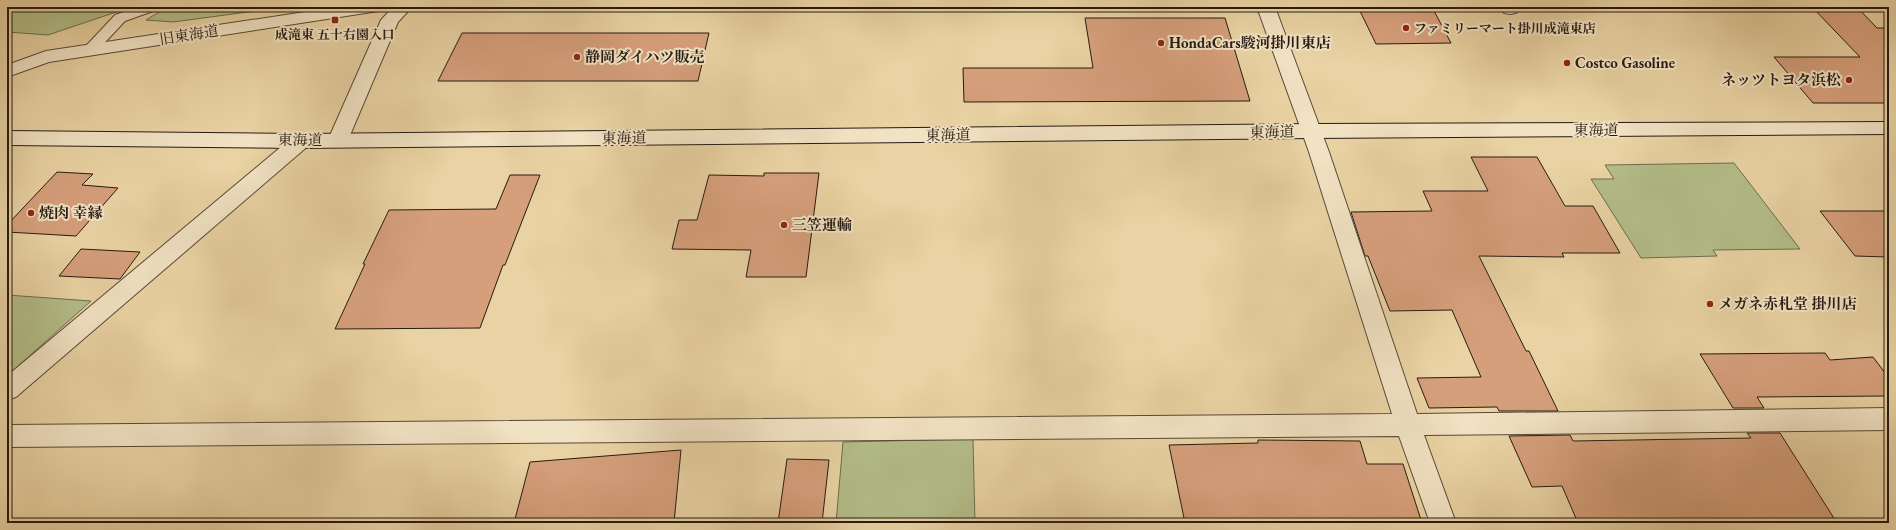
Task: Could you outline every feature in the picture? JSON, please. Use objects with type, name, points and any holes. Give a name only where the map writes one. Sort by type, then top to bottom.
[{"type":"street","name":"旧東海道","points":[[7,71],[46,57],[372,7]]},
{"type":"street","points":[[338,140],[390,20],[403,7]]},
{"type":"street","points":[[1266,7],[1312,132],[1408,425],[1443,523]]},
{"type":"street","name":"東海道","points":[[7,138],[301,141],[1889,128]]},
{"type":"street","points":[[7,390],[301,141]]},
{"type":"street","points":[[7,436],[1408,425],[1889,419]]},
{"type":"lane","points":[[90,50],[120,18],[151,7]]},
{"type":"green space","points":[[7,7],[131,7],[48,35],[7,32]]},
{"type":"green space","points":[[167,7],[285,7],[173,22],[146,20]]},
{"type":"green space","points":[[1734,163],[1800,249],[1713,250],[1717,256],[1641,258],[1591,179],[1614,179],[1605,165]]},
{"type":"green space","points":[[7,295],[91,301],[7,376]]},
{"type":"green space","points":[[973,439],[975,523],[836,523],[843,442]]},
{"type":"building","name":"ファミリーマート掛川成滝東店","points":[[1358,7],[1432,7],[1451,43],[1376,44]]},
{"type":"building","points":[[1812,7],[1857,7],[1877,28],[1889,28],[1889,103],[1813,103],[1774,57],[1860,57]]},
{"type":"building","name":"HondaCars駿河掛川東店","points":[[1085,18],[1225,18],[1250,101],[964,102],[963,68],[1093,68]]},
{"type":"building","name":"静岡ダイハツ販売","points":[[462,33],[709,33],[698,81],[438,81]]},
{"type":"building","points":[[1471,157],[1537,157],[1565,206],[1593,206],[1620,253],[1562,253],[1564,257],[1479,256],[1526,351],[1529,351],[1558,411],[1499,411],[1497,407],[1429,408],[1417,378],[1481,377],[1452,310],[1390,311],[1368,256],[1365,256],[1351,212],[1432,211],[1423,191],[1488,191]]},
{"type":"building","points":[[57,172],[93,174],[82,185],[118,188],[76,236],[7,232],[7,225]]},
{"type":"building","points":[[764,173],[819,173],[806,277],[746,277],[751,250],[672,249],[679,220],[697,220],[709,175],[764,176]]},
{"type":"building","points":[[510,175],[540,175],[505,265],[503,265],[480,328],[335,329],[365,264],[363,264],[389,210],[496,209]]},
{"type":"building","points":[[1820,211],[1889,211],[1889,257],[1855,256]]},
{"type":"building","points":[[81,249],[140,252],[120,279],[59,276]]},
{"type":"building","points":[[1825,353],[1830,360],[1873,357],[1889,378],[1889,396],[1757,397],[1764,408],[1733,408],[1700,354]]},
{"type":"building","points":[[1747,433],[1780,433],[1837,523],[1578,523],[1562,486],[1532,487],[1509,436],[1570,435],[1573,441],[1751,438]]},
{"type":"building","points":[[1258,440],[1360,441],[1367,464],[1403,464],[1422,523],[1185,523],[1169,445],[1258,443]]},
{"type":"building","points":[[681,450],[674,523],[514,523],[530,462]]},
{"type":"building","points":[[787,459],[829,460],[822,523],[778,523]]},
{"type":"place","name":"成滝東 五十右園入口","points":[[335,20]]},
{"type":"place","name":"ファミリーマート掛川成滝東店","points":[[1406,28]]},
{"type":"place","name":"HondaCars駿河掛川東店","points":[[1161,43]]},
{"type":"place","name":"静岡ダイハツ販売","points":[[577,57]]},
{"type":"place","name":"Costco Gasoline","points":[[1567,63]]},
{"type":"place","name":"ネッツトヨタ浜松","points":[[1849,80]]},
{"type":"place","name":"焼肉 幸縁","points":[[31,213]]},
{"type":"place","name":"三笠運輸","points":[[784,225]]},
{"type":"place","name":"メガネ赤札堂 掛川店","points":[[1710,304]]}]
